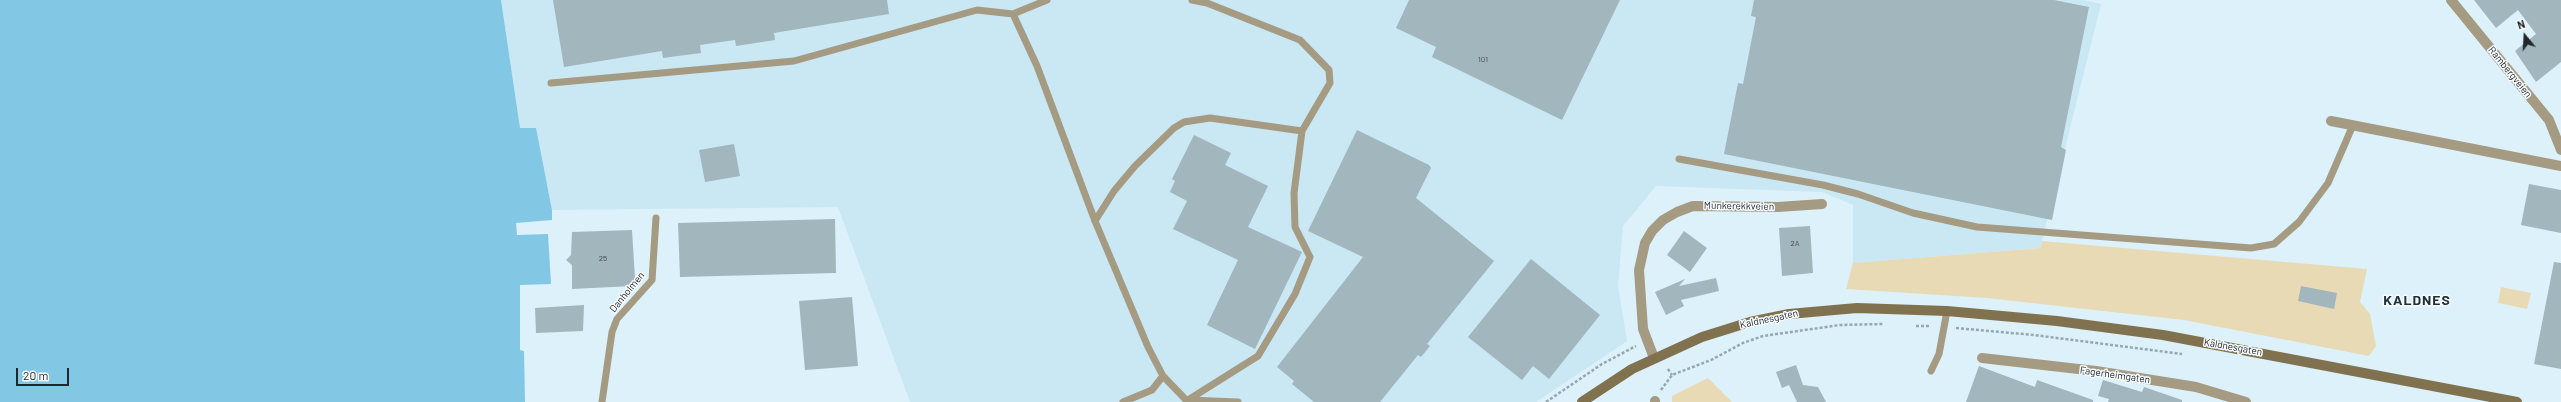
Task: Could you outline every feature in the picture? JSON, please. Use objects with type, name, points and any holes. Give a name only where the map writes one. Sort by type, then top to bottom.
[{"type":"main road","name":"Kaldnesgaten","points":[[1582,402],[1604,386],[1654,358],[1702,337],[1750,322],[1789,314],[1858,308],[1947,311],[2058,321],[2163,335],[2517,402]]},
{"type":"street","name":"Rambergveien","points":[[2451,0],[2549,120],[2561,150]]},
{"type":"street","points":[[2330,121],[2561,166]]},
{"type":"street","name":"Munkerekkveien","points":[[1654,358],[1647,341],[1641,316],[1639,270],[1645,243],[1652,230],[1663,220],[1677,212],[1693,206],[1778,207],[1822,204]]},
{"type":"street","name":"Fagerheimgaten","points":[[1982,358],[2096,371],[2196,387],[2246,402]]},
{"type":"lane","points":[[551,83],[794,61],[977,10],[1013,14],[1048,0]]},
{"type":"lane","points":[[1188,401],[1258,356],[1295,294],[1310,257],[1295,226],[1294,193],[1302,131],[1330,83],[1329,70],[1300,40],[1207,3],[1192,0]]},
{"type":"lane","points":[[1013,14],[1037,66],[1095,221],[1148,347],[1163,376],[1188,401],[1238,402]]},
{"type":"lane","points":[[1095,221],[1114,191],[1135,166],[1174,128],[1184,122],[1210,118],[1302,131]]},
{"type":"lane","points":[[1679,159],[1823,185],[1858,194],[1913,213],[1977,227],[2251,248],[2274,244],[2299,222],[2328,183],[2354,125]]},
{"type":"lane","name":"Danholmen","points":[[602,402],[612,332],[617,319],[652,280],[656,218]]},
{"type":"lane","points":[[1931,371],[1939,354],[1947,311]]},
{"type":"lane","points":[[1123,402],[1152,390],[1163,376]]},
{"type":"path","points":[[1546,402],[1602,364],[1647,341]]},
{"type":"path","points":[[1668,369],[1672,375]]},
{"type":"shaded area","points":[[501,0],[2083,0],[2101,4],[2040,248],[1853,263],[1853,205],[1823,192],[1656,186],[1623,226],[1618,286],[1627,341],[1536,402],[910,402],[838,207],[552,210],[547,183],[520,128]]},
{"type":"shaded area","points":[[2042,241],[2367,269],[2360,302],[2370,314],[2376,346],[2369,356],[2184,320],[1987,298],[1846,289],[1853,263],[2040,248]]},
{"type":"shaded area","points":[[2501,287],[2531,293],[2527,309],[2498,303]]},
{"type":"shaded area","points":[[1708,378],[1732,402],[1672,402],[1672,396]]},
{"type":"water","points":[[0,0],[501,0],[520,128],[536,128],[552,210],[552,220],[516,223],[517,235],[548,234],[551,284],[520,285],[520,350],[524,351],[525,402],[0,402]]},
{"type":"building","points":[[553,0],[887,0],[889,14],[774,33],[775,40],[736,46],[735,40],[700,45],[701,53],[663,58],[662,51],[564,67]]},
{"type":"building","points":[[1409,0],[1620,0],[1562,120],[1432,57],[1436,47],[1396,28]]},
{"type":"building","points":[[1754,0],[2054,0],[2089,7],[2061,147],[2066,150],[2052,220],[1724,154],[1738,83],[1743,84],[1756,17],[1751,16]]},
{"type":"building","points":[[2474,0],[2561,0],[2561,62],[2536,82],[2515,51],[2536,34],[2518,10],[2496,28]]},
{"type":"building","points":[[1357,130],[1429,165],[1431,168],[1416,198],[1494,261],[1427,344],[1430,346],[1421,357],[1418,355],[1380,402],[1314,402],[1292,384],[1294,381],[1277,367],[1363,257],[1308,231]]},
{"type":"building","points":[[1194,135],[1231,153],[1225,165],[1268,186],[1248,227],[1302,252],[1255,349],[1207,325],[1238,260],[1173,229],[1187,201],[1170,192],[1175,181],[1172,179]]},
{"type":"building","points":[[734,144],[740,176],[705,182],[699,150]]},
{"type":"building","points":[[2529,184],[2561,190],[2561,233],[2521,225]]},
{"type":"building","points":[[835,219],[836,273],[680,277],[678,223]]},
{"type":"building","points":[[1810,226],[1813,273],[1782,276],[1779,228]]},
{"type":"building","points":[[632,230],[635,279],[633,280],[633,286],[572,289],[572,265],[566,260],[571,255],[572,232]]},
{"type":"building","points":[[1684,231],[1707,248],[1690,272],[1667,255]]},
{"type":"building","points":[[1531,259],[1600,315],[1549,379],[1533,366],[1522,380],[1468,337]]},
{"type":"building","points":[[2554,262],[2561,263],[2561,369],[2534,364]]},
{"type":"building","points":[[1716,278],[1719,291],[1681,300],[1684,306],[1666,315],[1655,292],[1685,279],[1679,286]]},
{"type":"building","points":[[2301,286],[2337,293],[2334,309],[2298,301]]},
{"type":"building","points":[[852,297],[858,366],[805,370],[799,301]]},
{"type":"building","points":[[584,305],[583,331],[536,333],[535,308]]},
{"type":"building","points":[[1796,365],[1803,385],[1818,387],[1826,402],[1797,402],[1789,385],[1782,388],[1776,372]]},
{"type":"building","points":[[1979,366],[2035,387],[2037,380],[2093,400],[2093,402],[1966,402]]},
{"type":"building","points":[[2103,380],[2142,392],[2144,387],[2182,400],[2182,402],[2108,402],[2109,399],[2098,396]]},
{"type":"district","name":"KALDNES","points":[[2417,300]]}]
